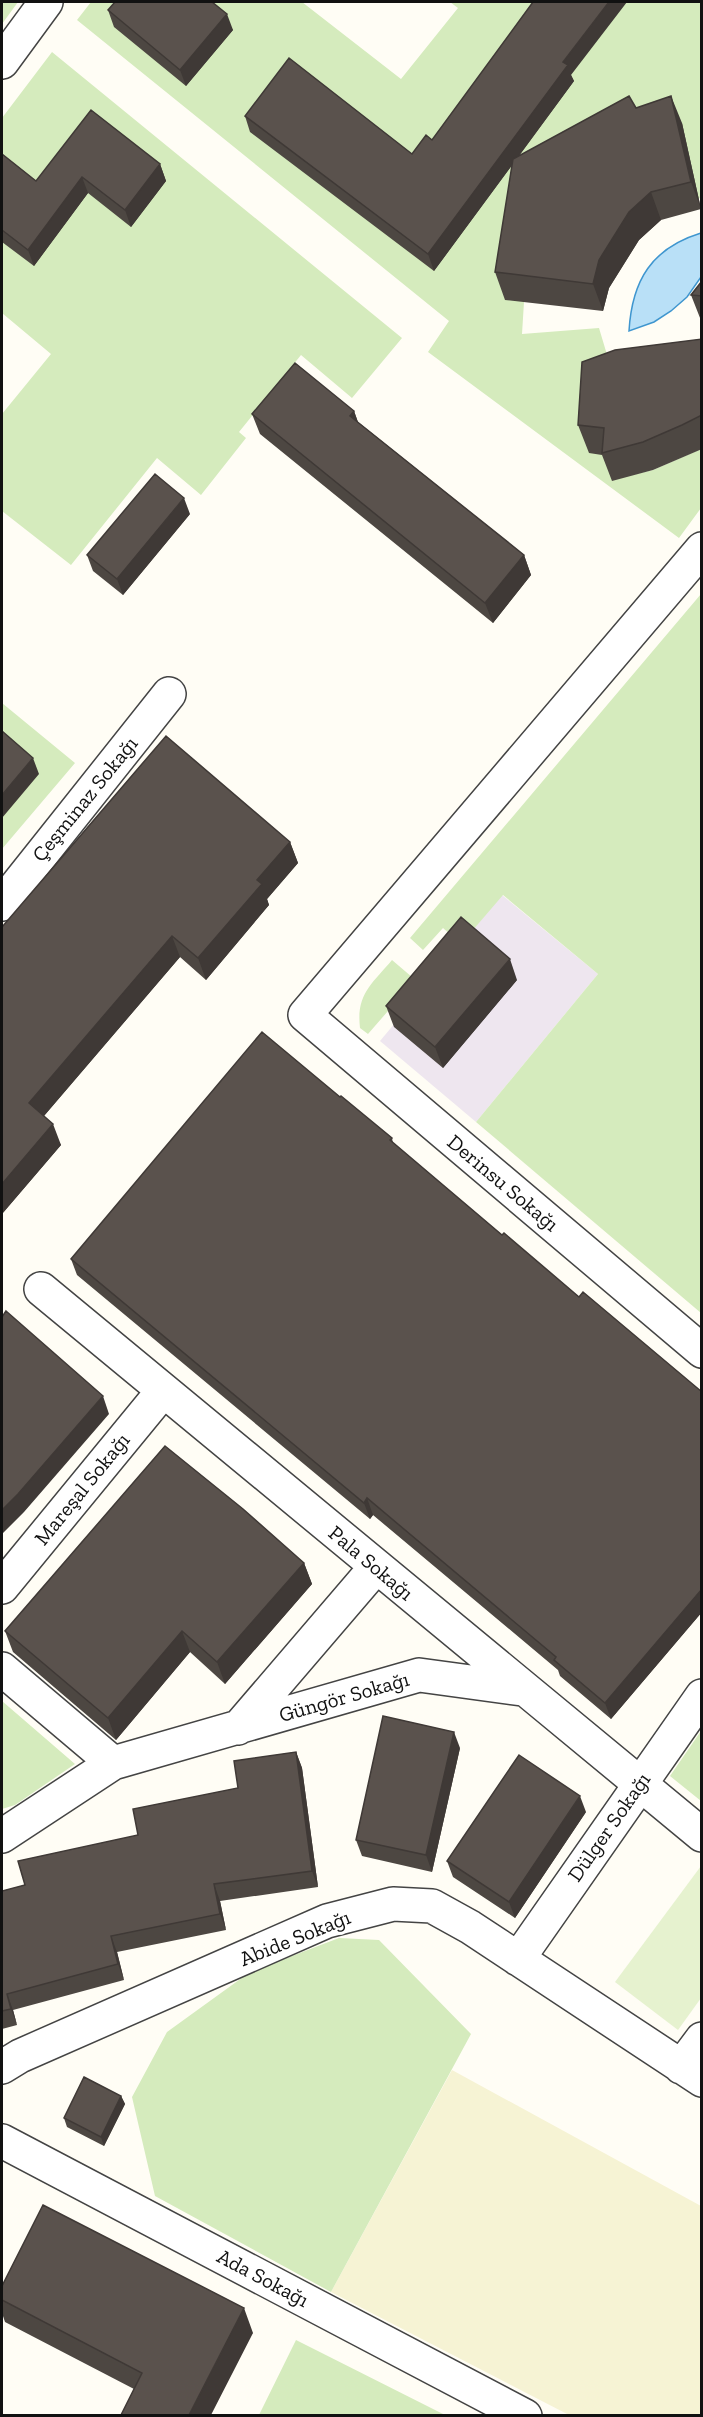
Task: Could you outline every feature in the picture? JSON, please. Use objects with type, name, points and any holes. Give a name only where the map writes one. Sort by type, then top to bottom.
[{"type":"street","points":[[2,62],[46,2]]},
{"type":"street","name":"Derinsu Sokağı","points":[[702,549],[306,1016],[702,1352]]},
{"type":"street","name":"Çeşminaz Sokağı","points":[[2,904],[169,694]]},
{"type":"street","name":"Pala Sokağı","points":[[41,1289],[702,1836]]},
{"type":"street","name":"Mareşal Sokağı","points":[[2,1587],[163,1391]]},
{"type":"street","name":"Güngör Sokağı","points":[[238,1728],[376,1567]]},
{"type":"street","points":[[2,1669],[113,1763]]},
{"type":"street","name":"Güngör Sokağı","points":[[2,1836],[113,1763],[419,1675],[522,1689]]},
{"type":"street","name":"Dülger Sokağı","points":[[518,1959],[638,1784],[702,1696]]},
{"type":"street","name":"Abide Sokağı","points":[[2,2067],[20,2056],[327,1921],[393,1904],[432,1906],[470,1927],[691,2074]]},
{"type":"street","points":[[691,2074],[702,2039]]},
{"type":"street","name":"Ada Sokağı","points":[[2,2141],[525,2415]]},
{"type":"shaded area","points":[[502,895],[598,974],[476,1122],[380,1041]]},
{"type":"shaded area","points":[[452,2070],[701,2206],[701,2415],[569,2415],[331,2292]]},
{"type":"green space","points":[[2,2],[18,2],[2,24]]},
{"type":"green space","points":[[91,2],[302,2],[401,79],[458,8],[450,2],[701,2],[701,198],[678,202],[524,302],[522,334],[599,328],[608,358],[614,456],[632,475],[653,470],[701,449],[701,508],[679,538],[428,352],[449,321],[77,20]]},
{"type":"green space","points":[[52,52],[402,338],[352,398],[301,355],[239,432],[246,438],[201,495],[157,458],[71,565],[2,511],[2,414],[51,354],[2,313],[2,118]]},
{"type":"green space","points":[[701,594],[701,1313],[476,1122],[598,974],[503,895],[461,944],[443,928],[423,950],[410,938]]},
{"type":"green space","points":[[2,703],[75,763],[2,849]]},
{"type":"green space","points":[[392,960],[419,983],[395,1003],[368,1034],[360,1028],[360,1006],[367,990]]},
{"type":"green space","points":[[2,1701],[75,1764],[15,1805],[2,1809]]},
{"type":"green space","points":[[701,1731],[701,1801],[670,1776]]},
{"type":"green space","points":[[701,1866],[701,1998],[678,2030],[615,1982]]},
{"type":"green space","points":[[339,1938],[379,1940],[471,2034],[331,2292],[155,2196],[132,2097],[167,2032],[250,1972]]},
{"type":"green space","points":[[296,2340],[445,2415],[259,2415]]},
{"type":"water","points":[[701,233],[701,277],[687,297],[654,322],[629,331],[635,296],[648,268],[670,247]]},
{"type":"building","points":[[115,2],[212,2],[227,14],[180,70],[108,10]]},
{"type":"building","points":[[533,2],[609,2],[563,62],[568,65],[428,254],[245,116],[289,58],[412,154],[426,135],[432,140]]},
{"type":"building","points":[[629,96],[636,108],[671,96],[691,182],[651,192],[629,212],[599,260],[593,284],[495,272],[513,159]]},
{"type":"building","points":[[91,110],[160,164],[125,210],[82,177],[28,250],[2,230],[2,154],[36,181]]},
{"type":"building","points":[[702,281],[702,296],[691,295]]},
{"type":"building","points":[[702,339],[702,415],[643,442],[602,453],[604,428],[578,425],[582,362],[615,350]]},
{"type":"building","points":[[295,363],[354,411],[350,416],[524,555],[485,603],[252,414]]},
{"type":"building","points":[[155,474],[184,498],[117,579],[87,555]]},
{"type":"building","points":[[2,731],[33,758],[2,795]]},
{"type":"building","points":[[166,736],[290,842],[257,880],[262,884],[198,958],[172,936],[29,1103],[53,1124],[2,1184],[2,927]]},
{"type":"building","points":[[461,917],[510,959],[435,1047],[386,1006]]},
{"type":"building","points":[[262,1032],[392,1138],[390,1140],[502,1235],[504,1233],[579,1297],[583,1292],[702,1392],[702,1589],[605,1703],[554,1660],[556,1657],[367,1498],[364,1503],[71,1259]]},
{"type":"building","points":[[6,1311],[103,1396],[2,1510],[2,1317]]},
{"type":"building","points":[[165,1446],[243,1509],[304,1563],[217,1662],[182,1631],[108,1718],[5,1631]]},
{"type":"building","points":[[383,1716],[454,1732],[426,1855],[356,1840]]},
{"type":"building","points":[[296,1752],[312,1871],[214,1884],[220,1914],[111,1936],[118,1964],[7,1994],[11,2009],[2,2011],[2,1891],[25,1885],[18,1861],[138,1835],[133,1809],[238,1788],[234,1761]]},
{"type":"building","points":[[519,1755],[580,1796],[509,1902],[447,1861]]},
{"type":"building","points":[[84,2077],[121,2096],[101,2137],[64,2118]]},
{"type":"building","points":[[43,2205],[244,2308],[189,2415],[121,2415],[142,2373],[2,2300],[2,2286]]}]
